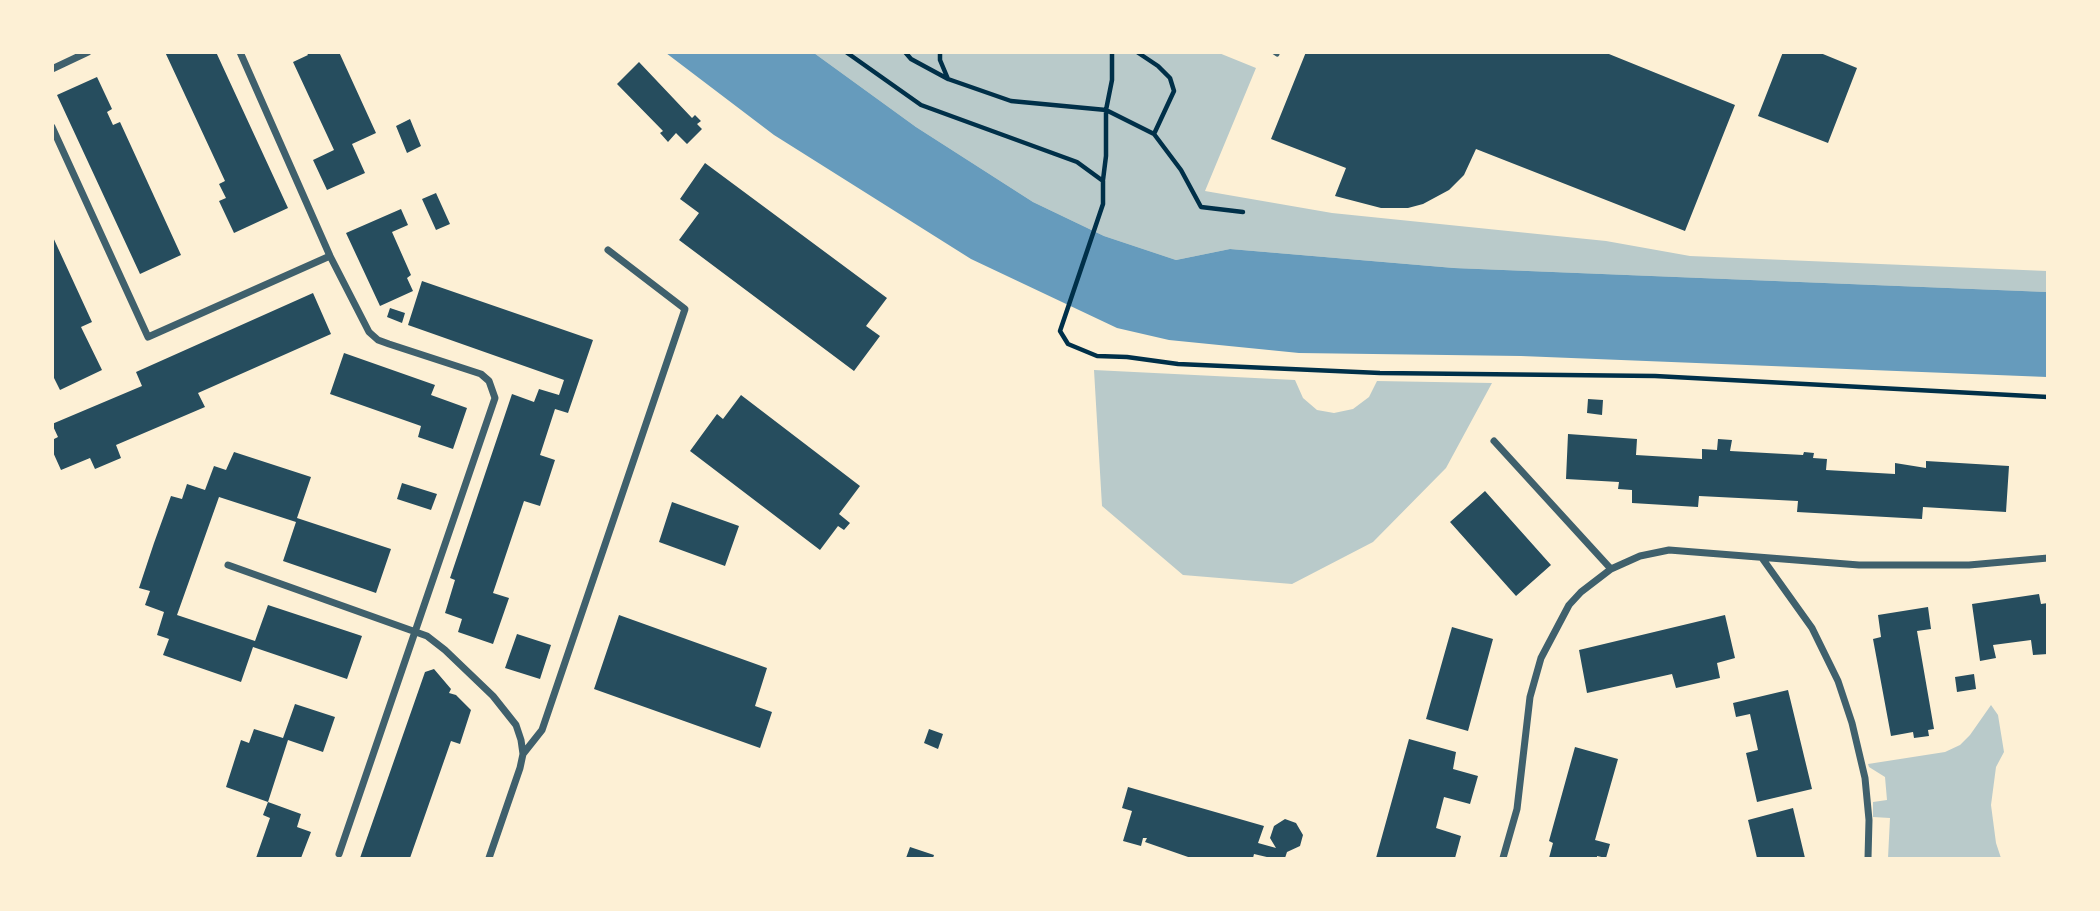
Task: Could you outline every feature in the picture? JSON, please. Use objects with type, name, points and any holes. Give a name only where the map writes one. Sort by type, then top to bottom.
[{"type":"street","points":[[52,69],[88,52]]},
{"type":"street","points":[[240,52],[330,256],[369,332],[378,340],[481,374],[494,389],[491,417],[339,854]]},
{"type":"street","points":[[52,127],[148,337],[330,256]]},
{"type":"street","points":[[523,754],[542,730],[685,309],[608,250]]},
{"type":"street","points":[[1494,441],[1611,569]]},
{"type":"street","points":[[1503,859],[1517,809],[1530,696],[1541,658],[1569,605],[1611,569],[1640,556],[1669,550],[1902,566],[1969,565],[2048,558]]},
{"type":"street","points":[[1762,558],[1812,628],[1838,681],[1852,723],[1865,778],[1869,820],[1868,859]]},
{"type":"street","points":[[228,565],[417,631],[445,650],[507,712],[516,725],[523,754],[489,859]]},
{"type":"path","points":[[846,52],[921,106],[1077,162],[1102,181]]},
{"type":"path","points":[[905,52],[911,59],[948,79],[1011,102],[1106,110],[1154,134],[1181,170],[1201,207],[1243,212]]},
{"type":"path","points":[[940,52],[940,60],[948,79]]},
{"type":"path","points":[[1112,52],[1112,80],[1106,110],[1103,204],[1060,331],[1068,344],[1083,352],[1097,356],[1178,364],[1380,373],[1655,376],[2048,397]]},
{"type":"path","points":[[1137,52],[1170,78],[1174,91],[1154,134]]},
{"type":"shaded area","points":[[814,53],[1219,53],[1256,68],[1205,191],[1332,213],[1606,241],[1690,256],[2047,271],[2047,292],[1454,268],[1230,249],[1176,260],[1104,236],[1033,202],[916,127]]},
{"type":"shaded area","points":[[1094,370],[1295,380],[1303,398],[1317,410],[1334,413],[1353,409],[1369,397],[1377,381],[1492,383],[1446,468],[1373,542],[1292,584],[1183,575],[1102,506]]},
{"type":"shaded area","points":[[1991,705],[1998,715],[2004,752],[1996,767],[1991,805],[1996,843],[2001,858],[1888,858],[1890,818],[1873,817],[1873,802],[1887,800],[1885,777],[1868,764],[1945,752],[1960,745]]},
{"type":"water","points":[[666,53],[814,53],[916,127],[1033,202],[1104,236],[1176,260],[1230,249],[1454,268],[2047,292],[2047,377],[1521,356],[1299,353],[1169,340],[1117,328],[971,259],[774,135]]},
{"type":"building","points":[[165,52],[216,52],[288,208],[234,233],[219,201],[226,198],[219,184],[225,181]]},
{"type":"building","points":[[306,52],[339,52],[376,133],[352,144],[365,173],[327,190],[313,160],[334,150],[293,62],[308,55]]},
{"type":"building","points":[[1306,52],[1604,52],[1735,105],[1685,231],[1476,149],[1464,175],[1449,190],[1423,204],[1408,208],[1381,208],[1335,196],[1346,168],[1271,139]]},
{"type":"building","points":[[1783,52],[1818,52],[1857,68],[1828,143],[1758,116]]},
{"type":"building","points":[[639,62],[692,118],[695,115],[701,121],[697,124],[702,129],[687,144],[676,133],[668,142],[660,133],[663,131],[617,84]]},
{"type":"building","points":[[97,77],[112,109],[107,112],[113,125],[120,122],[181,255],[140,274],[57,95]]},
{"type":"building","points":[[410,119],[421,146],[407,153],[396,126]]},
{"type":"building","points":[[705,163],[887,298],[866,326],[880,336],[854,371],[679,240],[699,213],[680,199]]},
{"type":"building","points":[[436,193],[450,224],[436,230],[422,199]]},
{"type":"building","points":[[401,209],[408,225],[392,232],[411,275],[407,278],[413,291],[380,306],[346,233]]},
{"type":"building","points":[[52,235],[92,322],[81,327],[102,370],[60,390],[52,374]]},
{"type":"building","points":[[422,281],[593,340],[568,413],[555,409],[540,455],[555,460],[540,506],[524,501],[493,593],[509,598],[493,644],[458,632],[462,619],[445,613],[455,580],[450,578],[512,394],[534,402],[539,389],[559,395],[564,380],[408,325]]},
{"type":"building","points":[[313,293],[331,334],[198,393],[205,407],[116,445],[121,458],[95,469],[90,458],[61,470],[52,450],[52,440],[58,437],[52,424],[142,386],[136,372]]},
{"type":"building","points":[[390,308],[405,313],[402,323],[387,317]]},
{"type":"building","points":[[344,353],[435,385],[431,395],[467,408],[453,449],[418,437],[421,426],[330,394]]},
{"type":"building","points":[[741,395],[860,486],[839,514],[850,523],[844,530],[838,526],[820,550],[690,451],[717,414],[723,419]]},
{"type":"building","points":[[1588,399],[1603,400],[1602,415],[1587,413]]},
{"type":"building","points":[[1568,434],[1637,439],[1636,455],[1702,459],[1702,449],[1717,450],[1718,439],[1732,440],[1730,451],[1803,455],[1804,452],[1814,453],[1813,458],[1827,459],[1826,470],[1895,474],[1895,463],[1926,468],[1926,461],[2009,466],[2006,512],[1923,507],[1922,519],[1797,512],[1798,501],[1699,496],[1698,507],[1632,503],[1632,490],[1618,489],[1619,482],[1566,479]]},
{"type":"building","points":[[234,452],[311,477],[297,518],[391,549],[376,593],[283,561],[296,522],[219,497],[177,615],[255,641],[268,605],[362,636],[347,679],[253,647],[241,682],[163,655],[169,639],[157,635],[164,612],[145,605],[150,591],[139,588],[154,543],[171,496],[182,499],[187,484],[205,490],[214,466],[226,470]]},
{"type":"building","points":[[402,483],[437,494],[431,510],[397,499]]},
{"type":"building","points":[[1485,491],[1551,565],[1516,596],[1450,522]]},
{"type":"building","points":[[672,502],[739,526],[725,566],[659,542]]},
{"type":"building","points":[[2039,594],[2041,604],[2048,603],[2048,654],[2033,655],[2031,640],[1993,645],[1996,658],[1980,661],[1972,604]]},
{"type":"building","points":[[1928,607],[1931,629],[1917,631],[1934,729],[1928,730],[1929,736],[1914,738],[1913,732],[1891,736],[1873,639],[1881,637],[1878,615]]},
{"type":"building","points":[[619,615],[767,668],[755,706],[772,712],[760,748],[594,689]]},
{"type":"building","points":[[1725,615],[1735,658],[1717,663],[1720,678],[1676,688],[1672,674],[1587,693],[1579,650]]},
{"type":"building","points":[[1452,627],[1493,639],[1468,731],[1426,719]]},
{"type":"building","points":[[517,634],[551,645],[540,679],[505,668]]},
{"type":"building","points":[[434,669],[451,689],[449,693],[456,695],[471,710],[460,744],[451,741],[410,858],[360,858],[425,672]]},
{"type":"building","points":[[1974,674],[1976,689],[1957,692],[1955,677]]},
{"type":"building","points":[[1788,690],[1812,789],[1757,802],[1746,753],[1758,750],[1750,714],[1736,717],[1733,703]]},
{"type":"building","points":[[295,704],[335,717],[323,752],[288,740],[268,802],[226,787],[241,740],[249,743],[254,729],[283,738]]},
{"type":"building","points":[[929,729],[943,734],[938,749],[924,743]]},
{"type":"building","points":[[1409,739],[1456,752],[1453,769],[1478,776],[1470,804],[1444,797],[1436,828],[1461,836],[1455,858],[1376,858]]},
{"type":"building","points":[[1575,747],[1618,759],[1595,840],[1610,844],[1606,858],[1549,858],[1553,843],[1549,841]]},
{"type":"building","points":[[1128,787],[1264,826],[1258,843],[1276,848],[1270,838],[1274,826],[1285,819],[1296,823],[1303,835],[1300,846],[1287,852],[1285,858],[1254,854],[1253,858],[1191,858],[1145,842],[1147,838],[1143,838],[1141,846],[1123,841],[1132,811],[1122,808]]},
{"type":"building","points":[[268,802],[301,814],[297,827],[311,832],[301,858],[256,858],[270,818],[263,815]]},
{"type":"building","points":[[1793,808],[1805,858],[1757,858],[1748,820]]},
{"type":"building","points":[[910,847],[934,855],[933,858],[906,858]]}]
